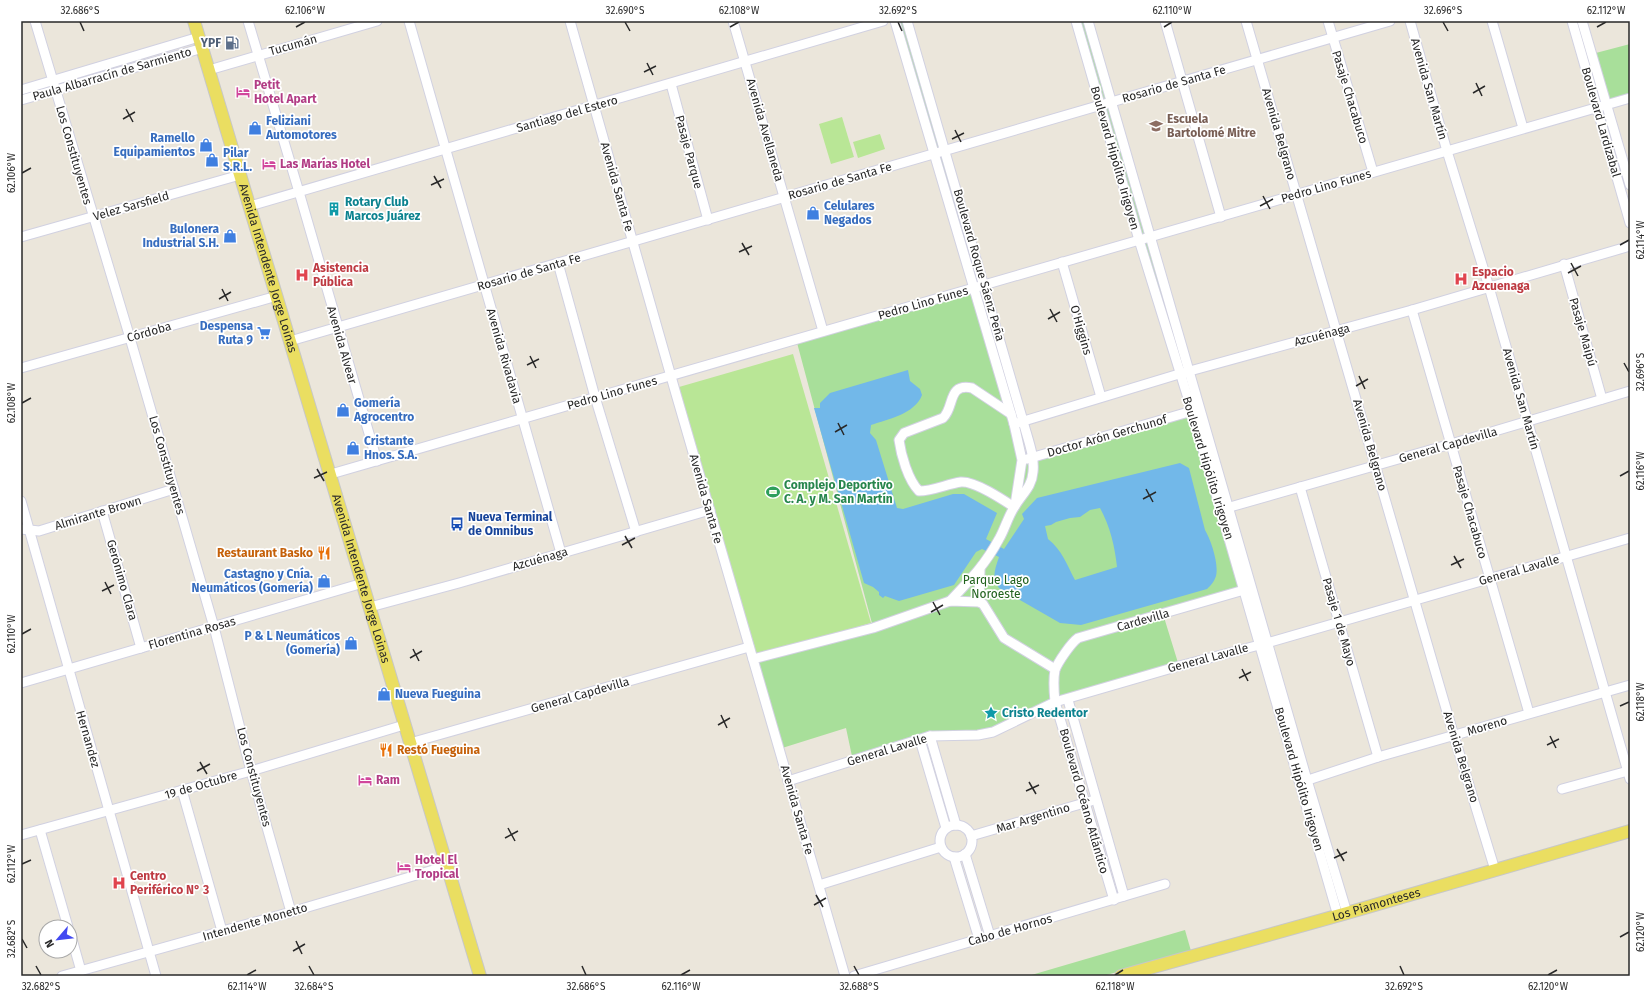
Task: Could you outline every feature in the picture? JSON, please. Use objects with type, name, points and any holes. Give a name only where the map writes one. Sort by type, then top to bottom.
[{"type":"main road","name":"Avenida Intendente Jorge Loinas","points":[[194,21],[331,474],[404,725],[480,976]]},
{"type":"main road","name":"Los Piamonteses","points":[[1121,976],[1343,915],[1630,831]]},
{"type":"street","name":"Los Constituyentes","points":[[35,21],[130,338],[214,627],[251,770],[291,912]]},
{"type":"street","name":"Avenida Alvear","points":[[248,21],[377,461]]},
{"type":"street","name":"Tucumán","points":[[209,70],[377,21]]},
{"type":"street","name":"Avenida Rivadavia","points":[[409,21],[561,553]]},
{"type":"street","name":"Avenida Santa Fe","points":[[570,21],[632,242],[845,976]]},
{"type":"street","name":"Avenida Avellaneda","points":[[733,21],[823,331]]},
{"type":"street","name":"Santiago del Estero","points":[[250,206],[594,107],[883,21]]},
{"type":"street","name":"Boulevard Roque Sáenz Peña","points":[[895,21],[1014,424],[1022,460],[1014,506],[999,539],[980,570],[950,601]]},
{"type":"street","name":"Boulevard Roque Sáenz Peña","points":[[908,21],[1024,421],[1034,471],[1029,488],[1014,506]]},
{"type":"street","name":"Boulevard Hipólito Irigoyen","points":[[1076,21],[1179,374],[1224,509],[1343,915]]},
{"type":"street","name":"Boulevard Hipólito Irigoyen","points":[[1088,21],[1189,372],[1244,590],[1263,643]]},
{"type":"street","points":[[1165,21],[1221,216]]},
{"type":"street","name":"Avenida Belgrano","points":[[1246,21],[1336,331],[1377,465],[1454,736],[1495,870]]},
{"type":"street","name":"Pasaje Chacabuco","points":[[1328,21],[1373,172]]},
{"type":"street","name":"Rosario de Santa Fe","points":[[290,341],[1390,21]]},
{"type":"street","name":"Avenida San Martín","points":[[1410,21],[1447,151],[1489,287],[1629,775]]},
{"type":"street","points":[[1492,21],[1523,128]]},
{"type":"street","name":"Boulevard Lardizabal","points":[[1572,21],[1630,223]]},
{"type":"street","name":"Boulevard Lardizabal","points":[[1582,21],[1630,185]]},
{"type":"street","name":"Paula Albarracín de Sarmiento","points":[[21,90],[54,85],[201,43]]},
{"type":"street","name":"Pasaje Parque","points":[[671,84],[708,220]]},
{"type":"street","name":"Paula Albarracín de Sarmiento","points":[[21,100],[54,85]]},
{"type":"street","name":"Pedro Lino Funes","points":[[331,474],[1151,237],[1297,193],[1630,98]]},
{"type":"street","name":"Velez Sarsfield","points":[[21,237],[240,175]]},
{"type":"street","name":"Azcuénaga","points":[[1014,424],[1179,374],[1412,310],[1564,264],[1630,246]]},
{"type":"street","name":"O'Higgins","points":[[1062,262],[1101,397]]},
{"type":"street","points":[[558,263],[595,397],[636,532]]},
{"type":"street","name":"Pasaje Maipú","points":[[1564,264],[1602,399]]},
{"type":"street","name":"Córdoba","points":[[21,368],[277,296]]},
{"type":"street","name":"Pasaje Chacabuco","points":[[1412,310],[1529,713]]},
{"type":"street","points":[[1011,414],[972,388],[966,387],[957,390],[952,396],[947,414],[942,418],[904,433],[899,440],[913,485],[919,491],[927,491],[942,486],[968,482],[1014,506]]},
{"type":"street","name":"General Capdevilla","points":[[1224,509],[1528,422],[1630,391]]},
{"type":"street","name":"Doctor Arón Gerchunof","points":[[1022,460],[1192,411]]},
{"type":"street","name":"Pasaje 1 de Mayo","points":[[1300,487],[1378,757]]},
{"type":"street","name":"Almirante Brown","points":[[25,529],[38,531],[174,489]]},
{"type":"street","name":"Hernandez","points":[[21,501],[25,529],[68,669],[156,976]]},
{"type":"street","name":"Azcuénaga","points":[[370,607],[710,510]]},
{"type":"street","name":"Gerónimo Clara","points":[[102,511],[141,648]]},
{"type":"street","name":"General Lavalle","points":[[788,781],[930,736],[978,735],[993,732],[1055,702],[1068,700],[1179,666],[1339,622],[1414,599],[1630,538]]},
{"type":"street","points":[[979,602],[980,570]]},
{"type":"street","name":"Florentina Rosas","points":[[21,683],[362,583]]},
{"type":"street","name":"Cardevilla","points":[[1056,669],[1073,642],[1078,638],[1244,590]]},
{"type":"street","points":[[753,660],[873,628],[950,601],[979,602],[987,608],[1004,638],[1056,669]]},
{"type":"street","name":"General Capdevilla","points":[[410,744],[749,647]]},
{"type":"street","name":"Boulevard Océano Atlántico","points":[[1056,669],[1054,689],[1055,702],[1114,900]]},
{"type":"street","name":"Moreno","points":[[1303,781],[1378,757],[1630,685]]},
{"type":"street","name":"Boulevard Océano Atlántico","points":[[1068,700],[1124,896]]},
{"type":"street","name":"19 de Octubre","points":[[21,835],[404,725]]},
{"type":"street","points":[[930,736],[956,825]]},
{"type":"street","points":[[920,740],[946,828]]},
{"type":"street","points":[[1562,789],[1629,775]]},
{"type":"street","points":[[182,790],[222,931]]},
{"type":"street","name":"Mar Argentino","points":[[971,836],[1096,800]]},
{"type":"street","points":[[956,825],[965,828],[971,836],[971,846],[965,854],[954,857],[946,854],[941,847],[941,834],[946,828],[956,825]]},
{"type":"street","points":[[40,830],[66,919]]},
{"type":"street","points":[[819,885],[941,847]]},
{"type":"street","points":[[965,854],[990,936]]},
{"type":"street","points":[[954,857],[980,939]]},
{"type":"street","name":"Intendente Monetto","points":[[62,976],[291,912],[447,866]]},
{"type":"street","name":"Cabo de Hornos","points":[[854,976],[1165,884]]},
{"type":"street","points":[[78,959],[81,971]]},
{"type":"green space","points":[[899,21],[903,21],[1014,398],[1010,399]]},
{"type":"green space","name":"Parque Lago Noroeste","points":[[1076,21],[1088,21],[1347,913],[1338,916],[1244,591],[1163,614],[1179,666],[1068,700],[993,732],[939,736],[853,761],[846,728],[779,749],[753,659],[873,627],[796,339],[973,288],[1022,460],[1190,411]]},
{"type":"green space","points":[[1630,44],[1630,98],[1607,105],[1592,54]]},
{"type":"green space","points":[[842,117],[854,157],[831,164],[819,124]]},
{"type":"green space","points":[[880,134],[885,149],[858,158],[853,142]]},
{"type":"green space","name":"Complejo Deportivo C. A. y M. San Martín","points":[[793,354],[871,623],[757,656],[679,387]]},
{"type":"green space","points":[[1185,930],[1191,951],[1103,976],[1028,976]]},
{"type":"water","points":[[908,370],[910,381],[920,389],[922,395],[913,407],[907,411],[893,418],[871,425],[870,433],[876,440],[897,508],[903,509],[953,494],[964,494],[997,513],[986,539],[1004,549],[1024,519],[1022,514],[1037,498],[1180,463],[1189,468],[1205,530],[1214,552],[1217,571],[1216,576],[1207,589],[1081,625],[1060,623],[999,588],[994,577],[999,557],[982,549],[976,552],[954,585],[899,601],[885,596],[883,598],[873,587],[864,583],[814,408],[820,408],[820,403],[830,393]],"holes":[[[1100,508],[1112,537],[1117,567],[1075,580],[1061,553],[1048,539],[1045,526],[1070,518],[1080,517],[1090,510]]]},
{"type":"place","name":"YPF","points":[[232,43]]},
{"type":"place","name":"Petit Hotel Apart","points":[[243,92]]},
{"type":"place","name":"Escuela Bartolomé Mitre","points":[[1156,126]]},
{"type":"place","name":"Feliziani Automotores","points":[[255,128]]},
{"type":"place","name":"Ramello Equipamientos","points":[[206,145]]},
{"type":"place","name":"Pilar S.R.L.","points":[[212,160]]},
{"type":"place","name":"Las Marías Hotel","points":[[269,164]]},
{"type":"place","name":"Rotary Club Marcos Juárez","points":[[334,209]]},
{"type":"place","name":"Celulares Negados","points":[[813,213]]},
{"type":"place","name":"Bulonera Industrial S.H.","points":[[230,236]]},
{"type":"place","name":"Asistencia Pública","points":[[302,275]]},
{"type":"place","name":"Espacio Azcuenaga","points":[[1461,279]]},
{"type":"place","name":"Despensa Ruta 9","points":[[264,333]]},
{"type":"place","name":"Gomería Agrocentro","points":[[343,410]]},
{"type":"place","name":"Cristante Hnos. S.A.","points":[[353,448]]},
{"type":"place","name":"Complejo Deportivo C. A. y M. San Martín","points":[[773,492]]},
{"type":"place","name":"Nueva Terminal de Omnibus","points":[[457,524]]},
{"type":"place","name":"Restaurant Basko","points":[[324,553]]},
{"type":"place","name":"Castagno y Cnía. Neumáticos (Gomería)","points":[[324,581]]},
{"type":"place","name":"P & L Neumáticos (Gomería)","points":[[351,643]]},
{"type":"place","name":"Nueva Fueguina","points":[[384,694]]},
{"type":"place","name":"Cristo Redentor","points":[[991,713]]},
{"type":"place","name":"Restó Fueguina","points":[[386,750]]},
{"type":"place","name":"Ram","points":[[365,780]]},
{"type":"place","name":"Hotel El Tropical","points":[[404,867]]},
{"type":"place","name":"Centro Periférico N° 3","points":[[119,883]]}]
